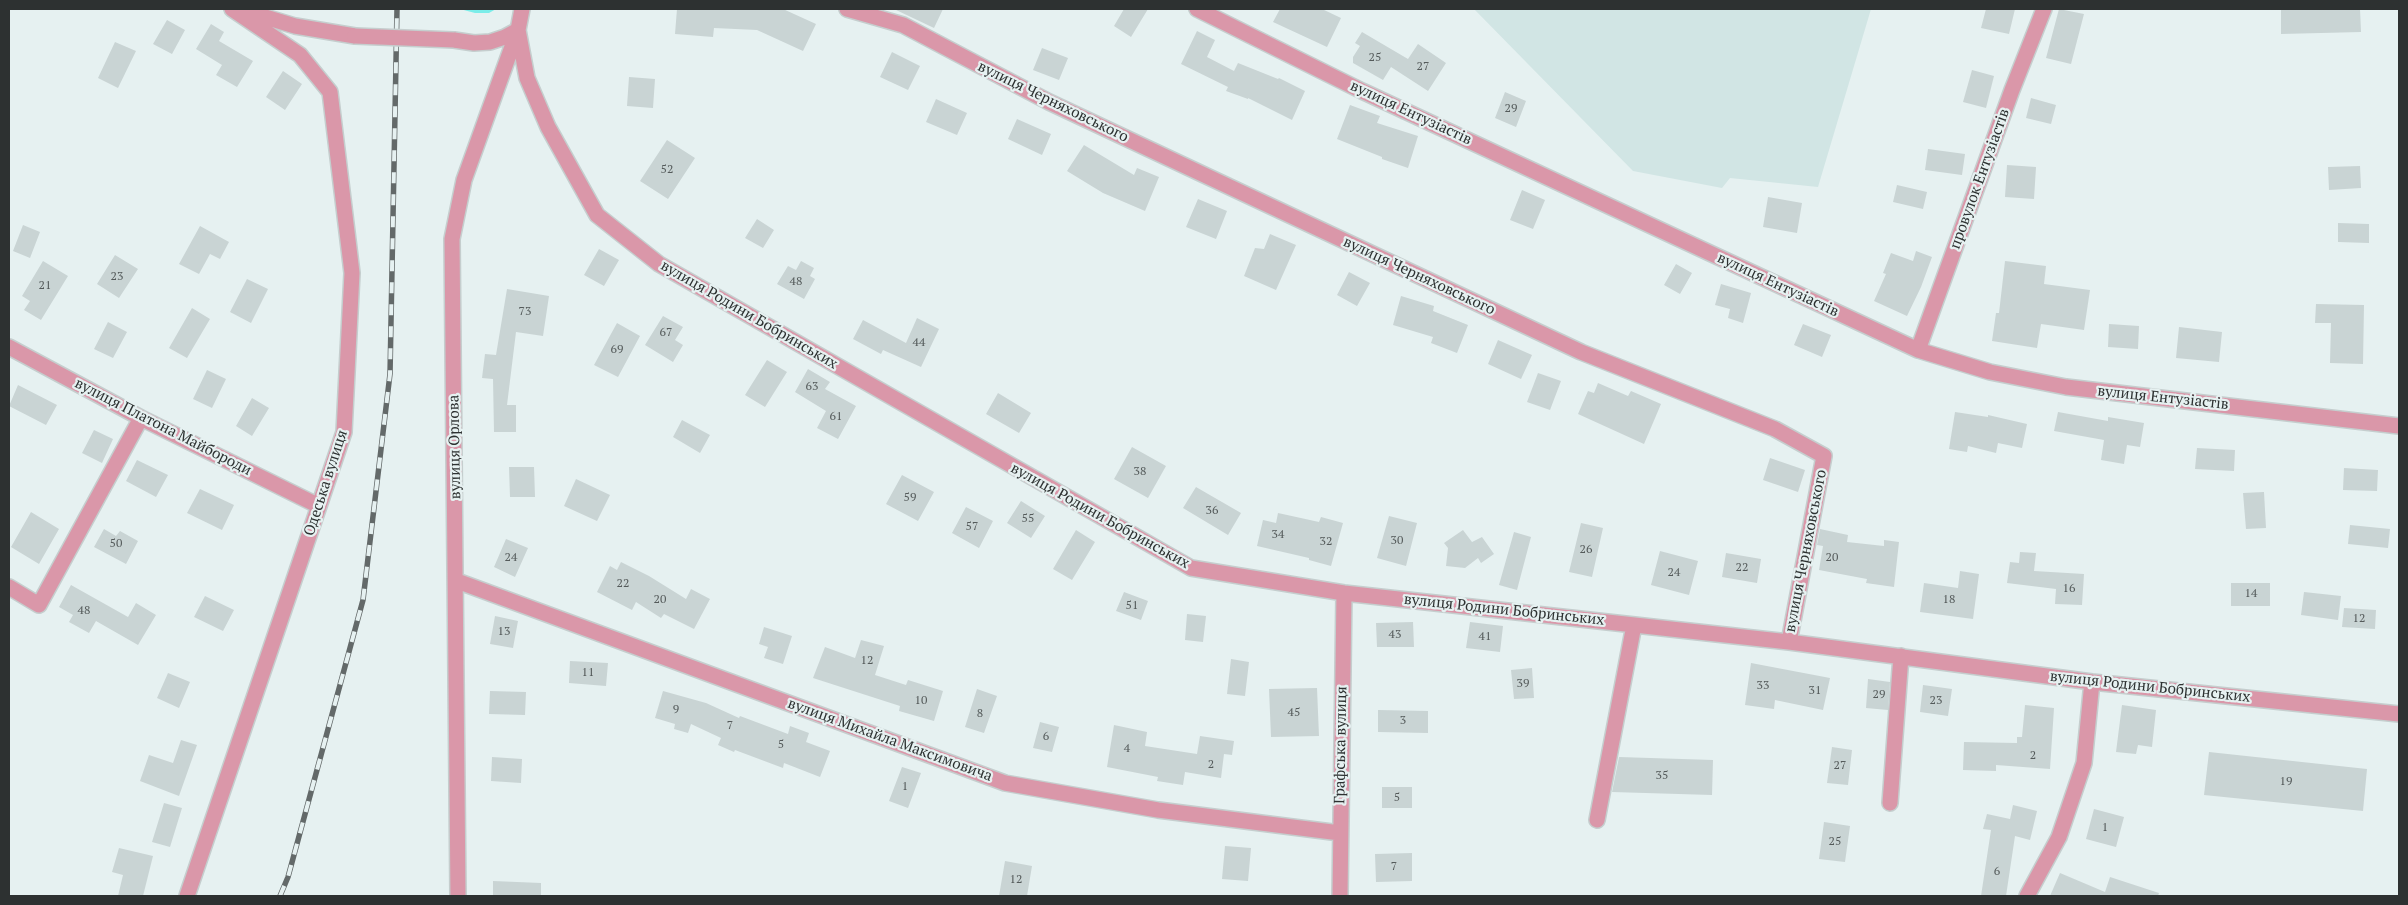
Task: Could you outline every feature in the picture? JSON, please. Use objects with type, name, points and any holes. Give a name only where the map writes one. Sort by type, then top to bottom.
[{"type":"street","name":"Одеська вулиця","points":[[187,896],[344,432],[352,273],[330,92],[300,55],[232,9]]},
{"type":"street","points":[[238,9],[295,26],[354,36],[454,40],[474,43],[490,42],[518,30]]},
{"type":"street","name":"вулиця Орлова","points":[[458,896],[457,581],[452,239],[464,180],[518,30],[522,9]]},
{"type":"street","name":"вулиця Черняховського","points":[[846,9],[903,25],[1049,102],[1563,343],[1775,430],[1824,456],[1789,642]]},
{"type":"street","name":"вулиця Ентузіастів","points":[[1197,9],[1362,91],[1918,350],[1990,372],[2066,387],[2399,426]]},
{"type":"street","name":"провулок Ентузіастів","points":[[1918,350],[2012,90],[2044,9]]},
{"type":"street","name":"вулиця Родини Бобринських","points":[[518,30],[527,78],[548,127],[598,215],[659,264],[1191,568],[1344,593],[1789,642],[2092,682],[2399,714]]},
{"type":"street","name":"вулиця Платона Майбороди","points":[[9,347],[141,418],[319,506]]},
{"type":"street","points":[[9,587],[39,605],[141,418]]},
{"type":"street","name":"вулиця Михайла Максимовича","points":[[457,581],[1006,783],[1158,810],[1340,833]]},
{"type":"street","name":"Графська вулиця","points":[[1340,896],[1344,593]]},
{"type":"street","points":[[1597,820],[1634,625]]},
{"type":"street","points":[[1890,803],[1902,656]]},
{"type":"street","points":[[2027,896],[2059,837],[2084,764],[2092,682]]},
{"type":"shaded area","points":[[460,9],[496,9],[489,13],[475,13]]},
{"type":"shaded area","points":[[1474,9],[1871,9],[1818,187],[1730,178],[1722,188],[1633,171]]},
{"type":"building","points":[[677,9],[783,9],[816,24],[803,51],[757,30],[714,28],[713,37],[675,34]]},
{"type":"building","points":[[894,9],[943,9],[934,28]]},
{"type":"building","points":[[1124,9],[1148,9],[1131,37],[1114,26]]},
{"type":"building","points":[[1280,9],[1322,9],[1341,18],[1327,47],[1273,22]]},
{"type":"building","points":[[1986,9],[2015,9],[2009,34],[1981,28]]},
{"type":"building","points":[[2059,9],[2084,14],[2071,64],[2046,58]]},
{"type":"building","points":[[2281,9],[2360,9],[2361,32],[2281,34]]},
{"type":"building","points":[[167,20],[185,30],[172,54],[153,44]]},
{"type":"building","points":[[211,24],[224,32],[219,41],[253,61],[237,87],[216,75],[222,65],[196,49]]},
{"type":"building","points":[[1197,31],[1215,40],[1207,57],[1234,71],[1238,63],[1279,78],[1305,91],[1292,120],[1248,98],[1226,91],[1228,87],[1181,64]]},
{"type":"building","points":[[1362,32],[1408,59],[1418,44],[1446,63],[1428,91],[1391,67],[1383,80],[1353,63],[1353,57],[1360,46],[1355,43]]},
{"type":"building","points":[[115,42],[136,51],[118,88],[98,78]]},
{"type":"building","points":[[1042,48],[1068,58],[1059,80],[1033,70]]},
{"type":"building","points":[[892,52],[920,66],[908,90],[880,77]]},
{"type":"building","points":[[1972,70],[1994,76],[1986,108],[1963,102]]},
{"type":"building","points":[[283,71],[302,84],[285,110],[266,97]]},
{"type":"building","points":[[629,77],[655,79],[653,108],[627,106]]},
{"type":"building","points":[[1505,92],[1526,101],[1516,127],[1495,118]]},
{"type":"building","points":[[2031,98],[2056,105],[2051,124],[2026,118]]},
{"type":"building","points":[[936,99],[967,113],[957,135],[926,122]]},
{"type":"building","points":[[1350,105],[1380,116],[1377,123],[1418,136],[1408,168],[1337,139]]},
{"type":"building","points":[[1017,119],[1051,134],[1042,155],[1008,139]]},
{"type":"building","points":[[667,140],[695,158],[668,199],[640,181]]},
{"type":"building","points":[[1084,145],[1134,175],[1137,168],[1159,177],[1145,211],[1103,193],[1067,171]]},
{"type":"building","points":[[1928,149],[1965,154],[1962,175],[1925,170]]},
{"type":"building","points":[[2007,165],[2036,167],[2034,199],[2005,197]]},
{"type":"building","points":[[2360,166],[2361,188],[2329,190],[2328,167]]},
{"type":"building","points":[[1897,185],[1927,192],[1923,209],[1893,202]]},
{"type":"building","points":[[1522,190],[1545,200],[1533,229],[1510,220]]},
{"type":"building","points":[[1768,197],[1802,203],[1797,233],[1763,227]]},
{"type":"building","points":[[1198,199],[1227,211],[1216,239],[1186,227]]},
{"type":"building","points":[[757,219],[774,230],[763,248],[745,238]]},
{"type":"building","points":[[2338,223],[2369,224],[2369,243],[2338,242]]},
{"type":"building","points":[[23,225],[40,232],[30,258],[13,251]]},
{"type":"building","points":[[200,226],[229,242],[220,259],[210,254],[199,274],[179,264]]},
{"type":"building","points":[[1270,234],[1296,245],[1276,290],[1244,276],[1255,248],[1264,249]]},
{"type":"building","points":[[599,249],[619,260],[604,286],[584,275]]},
{"type":"building","points":[[1916,251],[1932,257],[1921,287],[1907,316],[1874,301],[1886,274],[1883,273],[1891,253],[1913,261]]},
{"type":"building","points":[[115,255],[138,269],[119,298],[97,284]]},
{"type":"building","points":[[43,261],[68,276],[41,320],[24,310],[30,301],[22,296]]},
{"type":"building","points":[[801,261],[814,268],[810,276],[815,279],[804,299],[777,284],[788,266],[796,270]]},
{"type":"building","points":[[2005,261],[2046,266],[2044,284],[2090,290],[2084,330],[2041,324],[2037,348],[1992,341],[1996,313],[1999,313]]},
{"type":"building","points":[[1676,264],[1692,273],[1680,294],[1664,285]]},
{"type":"building","points":[[1349,272],[1370,283],[1357,306],[1337,295]]},
{"type":"building","points":[[247,279],[268,289],[251,323],[230,312]]},
{"type":"building","points":[[1721,284],[1751,293],[1743,323],[1728,318],[1730,309],[1715,305]]},
{"type":"building","points":[[507,289],[549,296],[543,336],[516,332],[507,405],[516,405],[516,432],[494,432],[493,379],[482,378],[485,354],[496,355]]},
{"type":"building","points":[[1401,296],[1434,306],[1433,311],[1468,325],[1457,353],[1431,343],[1433,337],[1393,325]]},
{"type":"building","points":[[2316,304],[2364,305],[2363,364],[2330,363],[2331,323],[2315,323]]},
{"type":"building","points":[[192,308],[210,319],[187,358],[169,348]]},
{"type":"building","points":[[663,316],[683,327],[675,340],[683,345],[673,362],[645,345]]},
{"type":"building","points":[[917,318],[939,329],[921,367],[883,350],[881,354],[853,339],[863,320],[906,343]]},
{"type":"building","points":[[108,322],[127,332],[113,358],[94,349]]},
{"type":"building","points":[[617,323],[640,336],[618,377],[594,365]]},
{"type":"building","points":[[1803,324],[1831,335],[1822,357],[1794,345]]},
{"type":"building","points":[[2109,324],[2139,326],[2138,349],[2108,347]]},
{"type":"building","points":[[2179,327],[2222,332],[2219,362],[2176,358]]},
{"type":"building","points":[[1498,340],[1532,355],[1521,379],[1488,364]]},
{"type":"building","points":[[767,360],[787,372],[765,407],[745,395]]},
{"type":"building","points":[[808,369],[830,382],[825,389],[856,406],[838,439],[817,428],[826,411],[795,392]]},
{"type":"building","points":[[207,370],[226,379],[212,408],[193,399]]},
{"type":"building","points":[[1538,373],[1561,381],[1550,410],[1527,402]]},
{"type":"building","points":[[1598,383],[1628,396],[1631,391],[1661,404],[1644,444],[1578,414],[1588,391],[1594,393]]},
{"type":"building","points":[[18,385],[57,405],[46,425],[9,406]]},
{"type":"building","points":[[998,393],[1031,413],[1019,433],[986,414]]},
{"type":"building","points":[[252,398],[269,408],[252,436],[236,426]]},
{"type":"building","points":[[1955,412],[1988,417],[1988,415],[2027,424],[2022,448],[1998,443],[1996,453],[1968,446],[1967,452],[1949,449]]},
{"type":"building","points":[[2058,412],[2108,421],[2108,417],[2144,423],[2140,447],[2127,445],[2124,464],[2101,460],[2104,440],[2054,431]]},
{"type":"building","points":[[682,420],[710,435],[700,453],[673,437]]},
{"type":"building","points":[[94,430],[113,439],[102,463],[82,453]]},
{"type":"building","points":[[1132,447],[1166,466],[1148,498],[1114,479]]},
{"type":"building","points":[[2197,448],[2235,450],[2234,471],[2195,469]]},
{"type":"building","points":[[1770,458],[1805,470],[1798,492],[1763,480]]},
{"type":"building","points":[[137,460],[168,475],[156,497],[126,481]]},
{"type":"building","points":[[509,467],[534,467],[535,497],[510,497]]},
{"type":"building","points":[[2344,468],[2378,470],[2377,491],[2343,490]]},
{"type":"building","points":[[902,475],[934,492],[918,521],[886,504]]},
{"type":"building","points":[[576,479],[610,495],[597,521],[564,506]]},
{"type":"building","points":[[1196,487],[1241,513],[1228,535],[1183,508]]},
{"type":"building","points":[[200,489],[234,505],[222,530],[187,513]]},
{"type":"building","points":[[2264,492],[2266,528],[2246,529],[2243,493]]},
{"type":"building","points":[[1021,501],[1045,516],[1031,538],[1007,523]]},
{"type":"building","points":[[966,507],[993,521],[979,548],[952,533]]},
{"type":"building","points":[[31,512],[59,529],[39,564],[11,547]]},
{"type":"building","points":[[1278,513],[1319,522],[1321,517],[1343,523],[1331,566],[1309,560],[1309,558],[1257,546],[1263,520],[1276,523]]},
{"type":"building","points":[[1389,516],[1417,523],[1406,566],[1377,558]]},
{"type":"building","points":[[1581,523],[1603,528],[1592,577],[1569,572]]},
{"type":"building","points":[[2350,525],[2390,529],[2388,548],[2348,544]]},
{"type":"building","points":[[104,529],[116,536],[120,531],[138,541],[126,564],[94,547]]},
{"type":"building","points":[[1820,529],[1848,535],[1847,542],[1884,546],[1884,540],[1899,542],[1894,587],[1866,583],[1867,579],[1819,570],[1823,546],[1817,545]]},
{"type":"building","points":[[1076,530],[1095,542],[1072,580],[1053,569]]},
{"type":"building","points":[[1463,530],[1472,542],[1482,537],[1494,554],[1481,563],[1478,558],[1465,568],[1446,566],[1448,548],[1444,543]]},
{"type":"building","points":[[1514,532],[1531,537],[1517,590],[1499,585]]},
{"type":"building","points":[[506,539],[528,548],[515,577],[494,567]]},
{"type":"building","points":[[1660,551],[1698,561],[1689,595],[1651,585]]},
{"type":"building","points":[[2020,552],[2036,553],[2034,571],[2084,574],[2082,605],[2055,604],[2056,589],[2007,583],[2010,562],[2019,563]]},
{"type":"building","points":[[1726,553],[1761,559],[1757,583],[1722,577]]},
{"type":"building","points":[[621,562],[649,576],[686,599],[691,589],[710,599],[694,629],[664,614],[661,618],[636,602],[632,610],[597,592],[610,566],[617,570]]},
{"type":"building","points":[[1960,571],[1979,574],[1973,619],[1920,612],[1924,583],[1958,588]]},
{"type":"building","points":[[2231,583],[2270,583],[2270,606],[2231,606]]},
{"type":"building","points":[[71,585],[128,617],[136,603],[156,615],[138,645],[96,621],[89,633],[69,622],[73,615],[59,607]]},
{"type":"building","points":[[1124,592],[1148,601],[1141,620],[1116,611]]},
{"type":"building","points":[[2304,592],[2341,596],[2338,620],[2301,615]]},
{"type":"building","points":[[205,596],[234,610],[223,631],[194,617]]},
{"type":"building","points":[[2344,608],[2376,610],[2375,629],[2342,627]]},
{"type":"building","points":[[1187,614],[1206,616],[1203,642],[1185,640]]},
{"type":"building","points":[[495,616],[518,621],[513,648],[490,644]]},
{"type":"building","points":[[1413,622],[1414,647],[1377,647],[1376,623]]},
{"type":"building","points":[[1470,622],[1503,626],[1500,652],[1466,648]]},
{"type":"building","points":[[764,627],[792,636],[783,664],[764,658],[768,647],[759,644]]},
{"type":"building","points":[[861,640],[884,646],[875,675],[906,685],[908,680],[943,691],[934,721],[899,711],[900,706],[813,678],[825,647],[855,658]]},
{"type":"building","points":[[1231,659],[1249,662],[1245,696],[1227,694]]},
{"type":"building","points":[[570,661],[608,663],[606,686],[569,683]]},
{"type":"building","points":[[1751,663],[1830,678],[1823,710],[1775,700],[1774,709],[1745,705]]},
{"type":"building","points":[[1532,668],[1534,698],[1514,699],[1511,670]]},
{"type":"building","points":[[168,673],[190,682],[179,708],[157,698]]},
{"type":"building","points":[[1868,679],[1890,682],[1888,710],[1866,708]]},
{"type":"building","points":[[1923,685],[1952,689],[1948,716],[1920,712]]},
{"type":"building","points":[[1317,688],[1319,736],[1271,737],[1269,689]]},
{"type":"building","points":[[977,689],[997,696],[984,733],[965,727]]},
{"type":"building","points":[[490,691],[526,692],[525,715],[489,714]]},
{"type":"building","points":[[663,691],[706,703],[739,718],[740,716],[788,734],[790,726],[809,733],[806,742],[830,751],[820,777],[784,763],[783,768],[735,750],[734,752],[718,745],[721,738],[691,724],[688,733],[674,729],[675,724],[655,718]]},
{"type":"building","points":[[2025,705],[2054,708],[2050,769],[1996,765],[1996,771],[1963,770],[1964,742],[2017,743],[2017,737],[2022,737]]},
{"type":"building","points":[[2122,705],[2156,710],[2152,747],[2138,745],[2136,754],[2116,752]]},
{"type":"building","points":[[1378,710],[1428,711],[1428,733],[1378,732]]},
{"type":"building","points":[[1040,722],[1059,727],[1052,752],[1033,748]]},
{"type":"building","points":[[1114,725],[1147,732],[1145,746],[1197,754],[1200,736],[1234,741],[1232,755],[1224,754],[1221,778],[1185,772],[1183,785],[1157,781],[1158,777],[1107,767]]},
{"type":"building","points":[[181,740],[197,745],[179,796],[140,781],[149,755],[173,763]]},
{"type":"building","points":[[1832,747],[1852,750],[1848,785],[1827,783]]},
{"type":"building","points":[[2209,752],[2367,769],[2363,811],[2204,795]]},
{"type":"building","points":[[492,757],[522,759],[521,783],[491,781]]},
{"type":"building","points":[[1619,757],[1713,760],[1712,795],[1612,792]]},
{"type":"building","points":[[902,767],[921,773],[908,808],[889,801]]},
{"type":"building","points":[[1382,787],[1412,787],[1412,808],[1382,808]]},
{"type":"building","points":[[164,803],[182,808],[170,847],[152,842]]},
{"type":"building","points":[[2013,805],[2037,811],[2030,840],[2015,836],[2006,896],[1981,896],[1991,830],[1983,829],[1987,814],[2010,819]]},
{"type":"building","points":[[2094,809],[2124,817],[2116,847],[2086,839]]},
{"type":"building","points":[[1824,822],[1850,826],[1845,862],[1819,859]]},
{"type":"building","points":[[1225,846],[1251,848],[1248,881],[1222,879]]},
{"type":"building","points":[[119,848],[153,856],[143,896],[118,896],[123,875],[112,872]]},
{"type":"building","points":[[1412,853],[1412,881],[1376,882],[1375,854]]},
{"type":"building","points":[[1005,861],[1032,866],[1027,896],[999,896]]},
{"type":"building","points":[[2060,873],[2105,892],[2110,877],[2159,893],[2158,896],[2050,896]]},
{"type":"building","points":[[493,881],[541,883],[541,896],[493,896]]},
{"type":"railway","points":[[280,896],[288,877],[363,600],[390,374],[397,9]]}]
